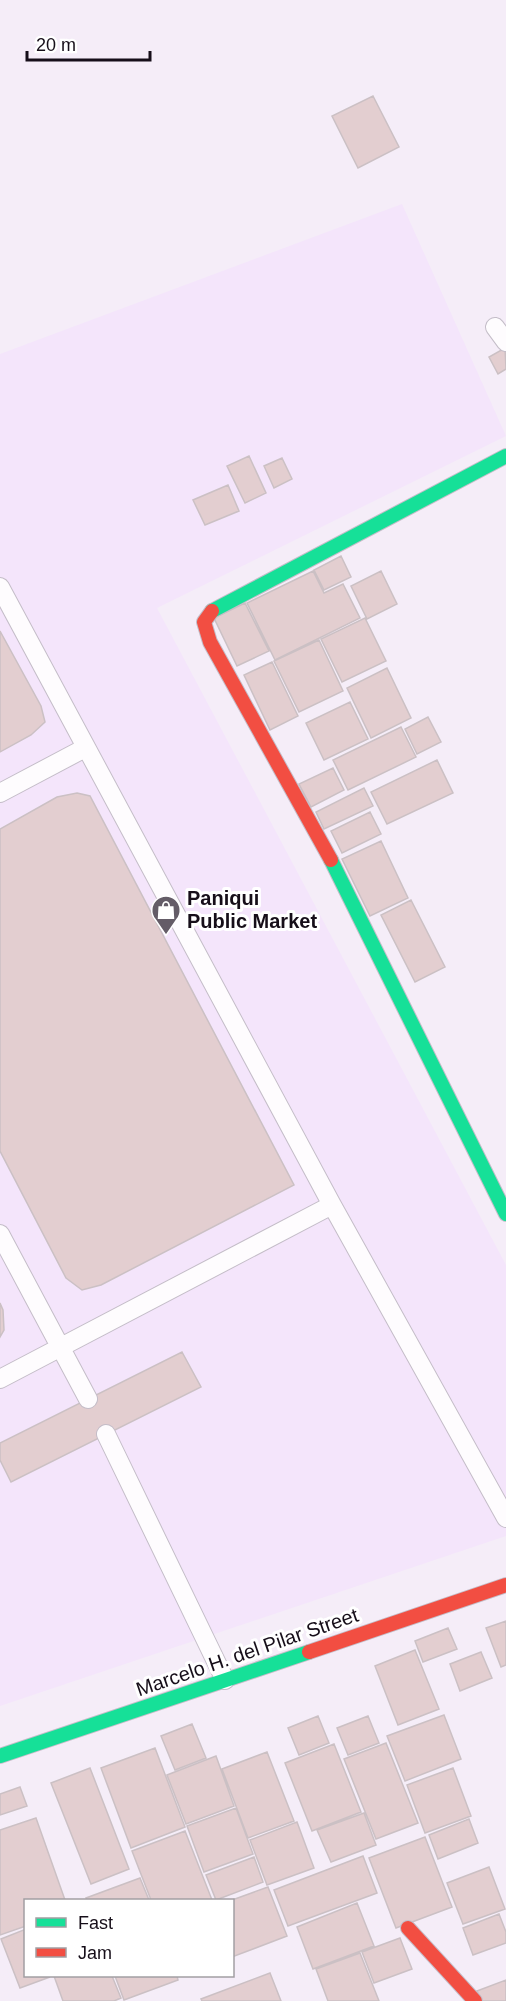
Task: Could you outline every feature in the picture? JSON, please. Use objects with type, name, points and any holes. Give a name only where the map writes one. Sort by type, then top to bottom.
[{"type":"street","points":[[506,456],[212,611],[204,622],[210,642],[324,846],[506,1214]]},
{"type":"street","name":"Marcelo H. del Pilar Street","points":[[0,1756],[506,1585]]},
{"type":"street","points":[[408,1928],[475,2001]]},
{"type":"lane","points":[[495,327],[506,342]]},
{"type":"lane","points":[[0,588],[332,1205],[506,1518]]},
{"type":"lane","points":[[0,793],[85,748]]},
{"type":"lane","points":[[0,1379],[332,1205]]},
{"type":"lane","points":[[0,1234],[88,1399]]},
{"type":"lane","points":[[106,1434],[225,1680]]},
{"type":"shaded area","name":"Paniqui Public Market","points":[[402,204],[506,436],[157,608],[506,1265],[506,1536],[0,1706],[0,354]]},
{"type":"building","points":[[373,96],[399,147],[358,168],[332,116]]},
{"type":"building","points":[[505,348],[506,369],[498,374],[489,357]]},
{"type":"building","points":[[249,456],[266,493],[245,503],[227,466]]},
{"type":"building","points":[[282,458],[292,479],[274,488],[264,466]]},
{"type":"building","points":[[228,485],[239,511],[205,525],[193,500]]},
{"type":"building","points":[[341,556],[351,577],[324,590],[314,570]]},
{"type":"building","points":[[313,571],[324,593],[343,584],[360,618],[275,660],[247,603]]},
{"type":"building","points":[[381,571],[397,604],[367,619],[351,586]]},
{"type":"building","points":[[245,603],[269,651],[237,666],[214,618]]},
{"type":"building","points":[[365,618],[386,661],[342,682],[321,639]]},
{"type":"building","points":[[0,631],[41,706],[45,722],[31,735],[0,752]]},
{"type":"building","points":[[319,640],[343,691],[299,712],[274,661]]},
{"type":"building","points":[[272,662],[298,716],[270,730],[244,675]]},
{"type":"building","points":[[387,668],[411,718],[371,738],[347,688]]},
{"type":"building","points":[[350,702],[368,739],[324,760],[306,723]]},
{"type":"building","points":[[428,717],[441,742],[417,754],[405,729]]},
{"type":"building","points":[[401,727],[416,757],[348,790],[333,760]]},
{"type":"building","points":[[437,760],[453,793],[387,824],[371,792]]},
{"type":"building","points":[[333,768],[344,790],[311,807],[299,784]]},
{"type":"building","points":[[364,788],[373,806],[324,829],[316,812]]},
{"type":"building","points":[[77,793],[90,796],[294,1185],[101,1285],[82,1290],[66,1278],[0,1151],[0,829],[57,797]]},
{"type":"building","points":[[370,812],[381,834],[342,853],[331,831]]},
{"type":"building","points":[[381,841],[408,898],[370,916],[342,859]]},
{"type":"building","points":[[411,900],[445,967],[415,982],[381,915]]},
{"type":"building","points":[[0,1303],[3,1310],[4,1330],[0,1337]]},
{"type":"building","points":[[182,1352],[201,1387],[11,1482],[0,1460],[0,1443]]},
{"type":"building","points":[[506,1621],[506,1665],[501,1667],[486,1628]]},
{"type":"building","points":[[448,1628],[457,1649],[423,1662],[415,1641]]},
{"type":"building","points":[[415,1650],[439,1709],[398,1725],[375,1666]]},
{"type":"building","points":[[481,1652],[492,1678],[460,1691],[450,1664]]},
{"type":"building","points":[[444,1715],[461,1759],[405,1781],[387,1736]]},
{"type":"building","points":[[318,1716],[329,1743],[299,1755],[288,1728]]},
{"type":"building","points":[[368,1716],[379,1743],[348,1755],[337,1728]]},
{"type":"building","points":[[192,1724],[206,1758],[175,1770],[161,1736]]},
{"type":"building","points":[[386,1743],[418,1823],[376,1839],[344,1759]]},
{"type":"building","points":[[334,1744],[361,1812],[312,1831],[285,1763]]},
{"type":"building","points":[[155,1748],[185,1827],[131,1848],[101,1768]]},
{"type":"building","points":[[267,1752],[294,1821],[248,1838],[222,1769]]},
{"type":"building","points":[[216,1756],[234,1806],[186,1824],[167,1775]]},
{"type":"building","points":[[90,1768],[129,1869],[91,1884],[51,1783]]},
{"type":"building","points":[[453,1768],[471,1816],[425,1833],[407,1785]]},
{"type":"building","points":[[20,1787],[27,1806],[0,1815],[0,1794]]},
{"type":"building","points":[[236,1808],[253,1854],[204,1872],[187,1826]]},
{"type":"building","points":[[364,1813],[376,1845],[331,1862],[317,1830]]},
{"type":"building","points":[[36,1818],[65,1899],[24,1899],[24,1927],[0,1935],[0,1830]]},
{"type":"building","points":[[469,1819],[478,1843],[438,1859],[429,1835]]},
{"type":"building","points":[[297,1822],[314,1868],[267,1885],[250,1840]]},
{"type":"building","points":[[185,1831],[212,1899],[151,1899],[132,1851]]},
{"type":"building","points":[[425,1837],[452,1907],[396,1928],[369,1858]]},
{"type":"building","points":[[363,1856],[377,1893],[288,1926],[274,1890]]},
{"type":"building","points":[[254,1857],[263,1882],[216,1899],[206,1875]]},
{"type":"building","points":[[489,1867],[505,1909],[463,1924],[447,1883]]},
{"type":"building","points":[[140,1878],[149,1899],[86,1899]]},
{"type":"building","points":[[268,1887],[287,1936],[234,1956],[234,1899]]},
{"type":"building","points":[[357,1903],[374,1946],[313,1969],[297,1927]]},
{"type":"building","points":[[499,1914],[506,1932],[506,1943],[473,1955],[463,1928]]},
{"type":"building","points":[[24,1930],[24,1977],[50,1977],[20,1988],[1,1939]]},
{"type":"building","points":[[400,1938],[412,1969],[374,1983],[362,1952]]},
{"type":"building","points":[[360,1953],[379,2001],[328,2001],[316,1969]]},
{"type":"building","points":[[270,1973],[281,2001],[202,2001],[201,1999]]},
{"type":"building","points":[[54,1977],[112,1977],[121,1998],[114,2001],[63,2001]]},
{"type":"building","points":[[115,1977],[177,1977],[178,1980],[124,2000]]},
{"type":"building","points":[[506,1980],[506,2001],[481,2001],[477,1991]]},
{"type":"traffic: fast","points":[[212,611],[506,456]]},
{"type":"traffic: fast","points":[[331,860],[506,1214]]},
{"type":"traffic: fast","points":[[0,1756],[309,1652]]},
{"type":"traffic: jam","points":[[212,611],[204,622],[210,642],[331,860]]},
{"type":"traffic: jam","points":[[309,1652],[506,1585]]},
{"type":"traffic: jam","points":[[408,1928],[475,2001]]},
{"type":"place","name":"Paniqui Public Market","points":[[166,936]]}]
